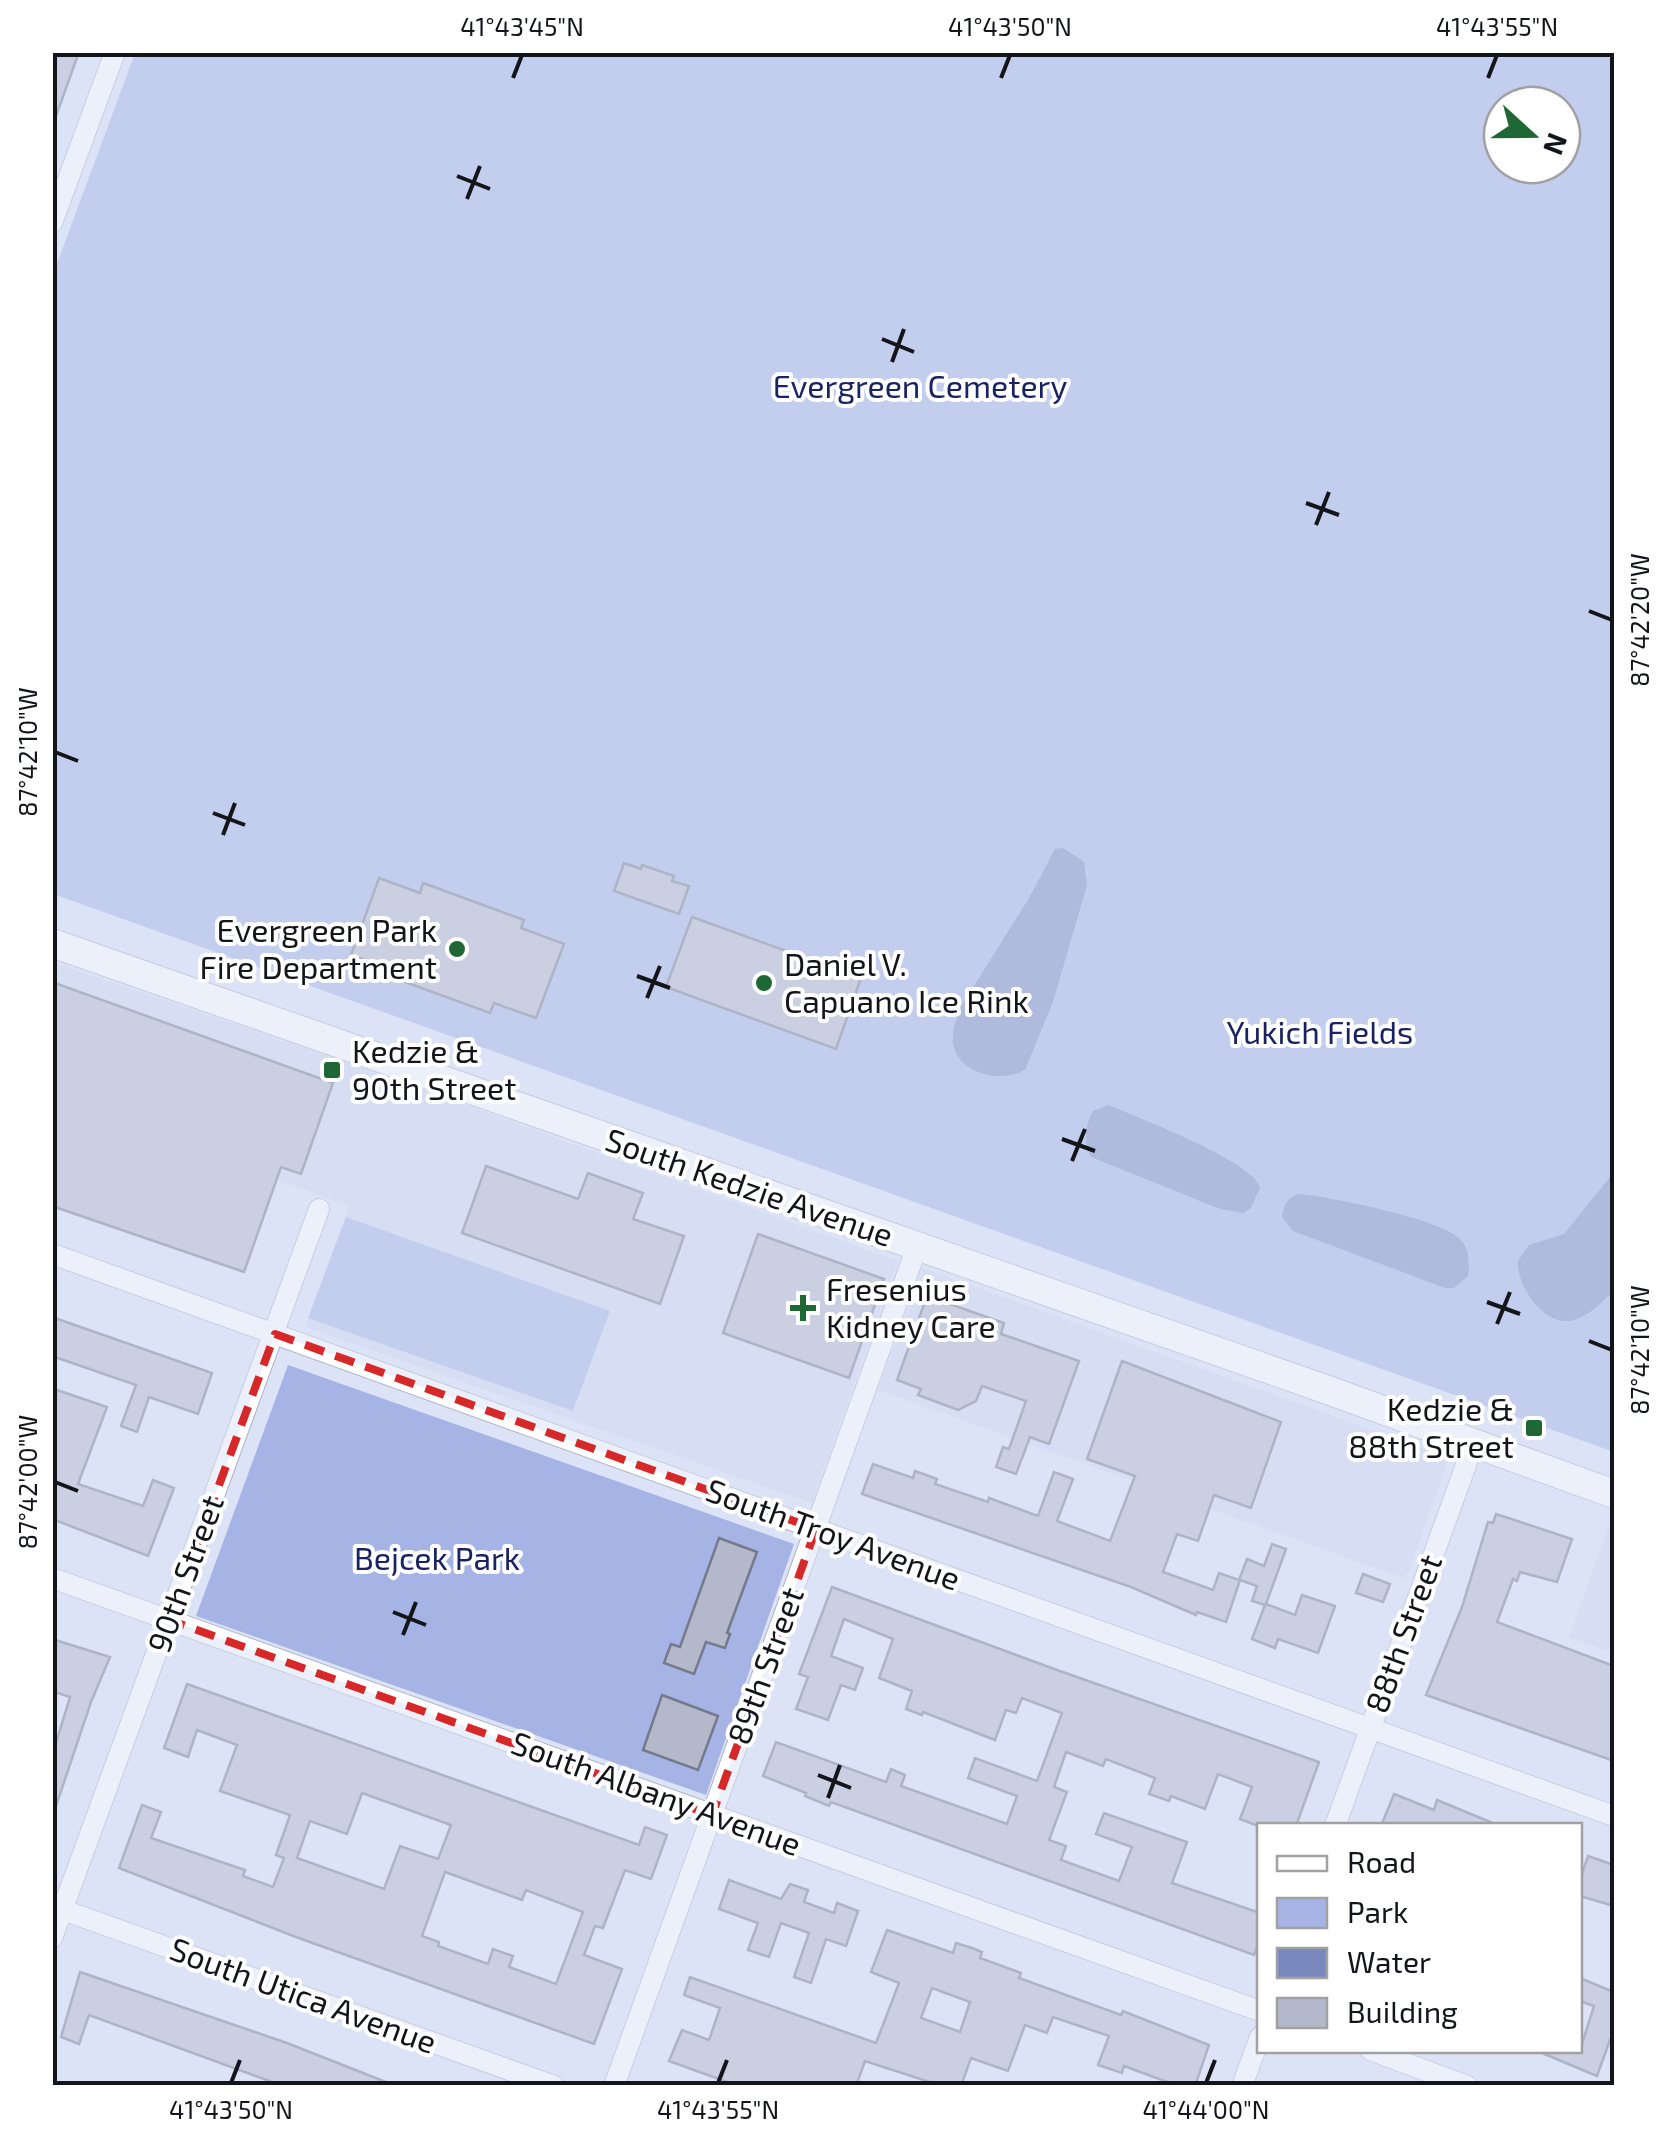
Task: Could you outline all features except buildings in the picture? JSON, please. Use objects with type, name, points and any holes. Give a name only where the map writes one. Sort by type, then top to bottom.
[{"type":"main road","name":"South Kedzie Avenue","points":[[52,942],[1614,1494]]},
{"type":"street","points":[[52,223],[115,52]]},
{"type":"street","name":"90th Street","points":[[52,1938],[58,1908],[169,1620],[319,1209]]},
{"type":"street","name":"89th Street","points":[[614,2086],[918,1247]]},
{"type":"street","name":"South Troy Avenue","points":[[52,1254],[1614,1816]]},
{"type":"street","name":"88th Street","points":[[1336,1823],[1474,1443]]},
{"type":"street","name":"South Albany Avenue","points":[[52,1578],[1257,2010]]},
{"type":"street","name":"South Utica Avenue","points":[[58,1908],[554,2086]]},
{"type":"street","points":[[1242,2086],[1257,2044]]},
{"type":"street","points":[[1378,2053],[1467,2086]]},
{"type":"highlighted area","points":[[275,1334],[816,1529],[712,1815],[169,1620]]},
{"type":"shaded area","points":[[52,962],[354,1065],[898,1261],[812,1503],[305,1327],[349,1206],[53,1097]]},
{"type":"shaded area","points":[[923,1268],[1449,1458],[1406,1579],[878,1390]]},
{"type":"shaded area","points":[[1612,1516],[1614,1639],[1610,1652],[1569,1637]]},
{"type":"green space","points":[[135,53],[1614,53],[1614,1452],[53,894],[52,277]]},
{"type":"green space","points":[[346,1217],[610,1311],[573,1411],[308,1318]]},
{"type":"green space","name":"Bejcek Park","points":[[288,1365],[794,1544],[706,1795],[196,1616]]},
{"type":"water","points":[[1063,848],[1084,862],[1087,885],[1053,1002],[1025,1070],[1005,1076],[983,1074],[957,1055],[953,1044],[956,1019],[1055,849]]},
{"type":"water","points":[[1109,1105],[1236,1164],[1260,1187],[1251,1208],[1243,1213],[1220,1209],[1091,1157],[1086,1140],[1088,1122],[1093,1111]]},
{"type":"water","points":[[1614,1172],[1614,1290],[1582,1317],[1569,1321],[1549,1316],[1526,1291],[1518,1261],[1529,1245],[1564,1234]]},
{"type":"water","points":[[1300,1194],[1384,1210],[1449,1231],[1465,1247],[1468,1276],[1454,1288],[1445,1288],[1293,1231],[1282,1217],[1285,1205]]},
{"type":"place","name":"Evergreen Park Fire Department","points":[[457,949]]},
{"type":"place","name":"Daniel V. Capuano Ice Rink","points":[[764,983]]},
{"type":"place","name":"Kedzie & 90th Street","points":[[332,1070]]},
{"type":"place","name":"Fresenius Kidney Care","points":[[803,1308]]},
{"type":"place","name":"Kedzie & 88th Street","points":[[1534,1428]]},
{"type":"park label","name":"Evergreen Cemetery","points":[[920,387]]},
{"type":"park label","name":"Yukich Fields","points":[[1320,1033]]}]
